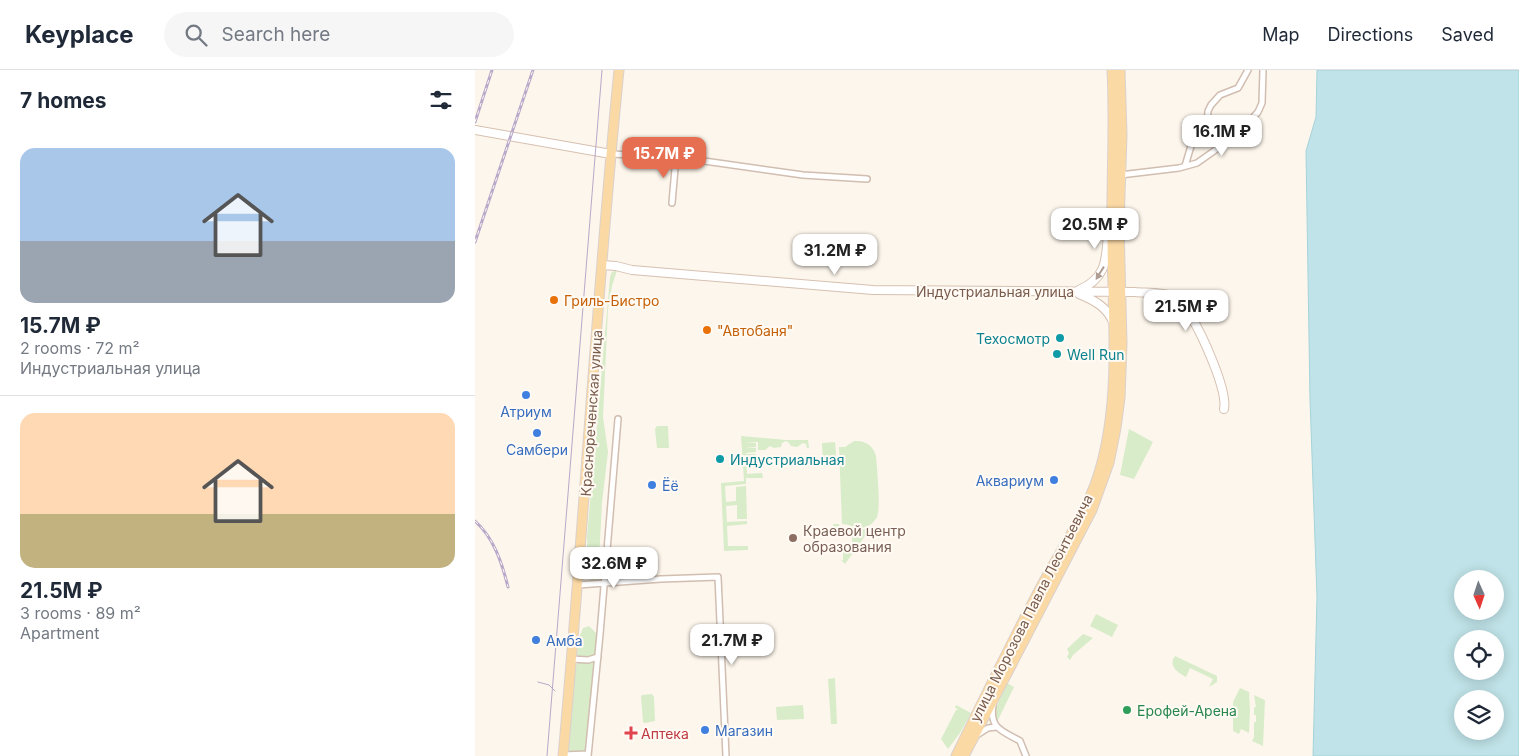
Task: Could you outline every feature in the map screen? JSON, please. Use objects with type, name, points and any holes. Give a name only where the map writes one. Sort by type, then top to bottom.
[{"type":"main road","name":"Краснореченская улица","points":[[563,755],[619,70]]},
{"type":"main road","name":"улица Морозова Павла Леонтьевича","points":[[964,756],[1092,510],[1109,463],[1120,398],[1122,343],[1112,208],[1113,70]]},
{"type":"main road","name":"улица Морозова Павла Леонтьевича","points":[[955,756],[1032,605],[1083,513],[1102,462],[1110,424],[1113,392],[1113,311],[1117,292],[1122,127],[1120,70]]},
{"type":"main road","points":[[475,130],[611,154]]},
{"type":"main road","points":[[1075,292],[1094,282],[1103,270],[1112,208]]},
{"type":"main road","name":"Индустриальная улица","points":[[602,265],[632,270],[873,290],[1135,292],[1169,295],[1190,315],[1199,332],[1220,381],[1225,401],[1224,409]]},
{"type":"main road","points":[[1075,292],[1094,301],[1108,312],[1113,322],[1113,340]]},
{"type":"street","points":[[1185,166],[1191,146],[1207,125],[1208,111],[1211,105],[1220,94],[1239,88],[1248,70]]},
{"type":"street","points":[[1120,176],[1167,170],[1197,163],[1249,122],[1258,112],[1261,102],[1263,70]]},
{"type":"street","points":[[611,154],[676,157],[803,175],[867,179]]},
{"type":"street","points":[[672,203],[676,157]]},
{"type":"street","points":[[563,755],[588,755],[619,419]]},
{"type":"street","points":[[578,585],[718,577],[726,756]]},
{"type":"street","points":[[572,659],[588,660],[598,657]]},
{"type":"street","points":[[994,699],[992,721],[996,727],[1020,741],[1026,756]]},
{"type":"street","points":[[973,738],[988,728],[996,727]]},
{"type":"green space","points":[[617,270],[608,309],[603,417],[608,452],[602,503],[598,579],[595,582],[588,579],[587,536],[610,277],[612,272]]},
{"type":"green space","points":[[657,426],[668,426],[669,448],[657,448],[655,429]]},
{"type":"green space","points":[[1129,429],[1153,442],[1134,479],[1120,475]]},
{"type":"green space","points":[[741,436],[808,440],[809,448],[803,443],[797,447],[791,446],[786,441],[782,443],[781,447],[774,448],[770,446],[765,450],[758,450],[758,442],[745,443],[756,443],[756,447],[745,448],[756,448],[756,452],[746,453],[756,454],[756,456],[746,457],[747,474],[762,473],[763,478],[746,478],[746,484],[725,486],[726,502],[736,501],[736,487],[746,486],[747,519],[737,519],[737,505],[726,506],[727,522],[747,521],[747,524],[727,526],[728,546],[748,546],[748,550],[724,551],[721,483],[744,481]]},
{"type":"green space","points":[[854,441],[862,441],[868,444],[876,456],[878,512],[874,522],[862,528],[842,524],[839,447],[845,447]]},
{"type":"green space","points":[[835,442],[837,466],[823,467],[822,443]]},
{"type":"green space","points":[[833,524],[839,524],[840,530],[870,529],[845,564],[841,560],[843,560],[843,552],[852,551],[852,535],[835,535]]},
{"type":"green space","points":[[1096,614],[1118,625],[1112,637],[1090,626]]},
{"type":"green space","points":[[589,626],[597,634],[596,655],[594,657],[579,657],[577,655],[580,635],[583,628]]},
{"type":"green space","points":[[1083,634],[1093,638],[1073,655],[1070,660],[1067,657],[1069,653],[1067,649]]},
{"type":"green space","points":[[1175,656],[1217,676],[1217,682],[1209,687],[1213,679],[1190,668],[1186,677],[1173,666]]},
{"type":"green space","points":[[595,661],[588,749],[586,751],[568,752],[576,665],[579,662]]},
{"type":"green space","points":[[835,678],[837,724],[831,724],[828,679]]},
{"type":"green space","points":[[1007,683],[1014,687],[997,722],[994,712]]},
{"type":"green space","points":[[1240,688],[1249,692],[1250,710],[1249,733],[1241,729],[1239,734],[1233,731],[1233,702]]},
{"type":"green space","points":[[652,694],[654,697],[655,721],[645,723],[643,722],[641,697],[642,695]]},
{"type":"green space","points":[[1254,695],[1265,700],[1263,746],[1252,741],[1254,737],[1254,722],[1256,722]]},
{"type":"green space","points":[[803,705],[804,719],[777,720],[776,707]]},
{"type":"green space","points":[[956,705],[971,713],[948,749],[941,739],[956,710],[958,710],[955,707]]},
{"type":"water","points":[[1317,70],[1519,70],[1519,756],[1313,756],[1317,597],[1310,399],[1306,151],[1316,117]]},
{"type":"tram line","points":[[547,756],[602,70]]},
{"type":"tram line","points":[[538,682],[549,685],[555,691]]},
{"type":"railway","points":[[475,122],[492,70]]},
{"type":"railway","points":[[475,242],[533,70]]},
{"type":"railway","points":[[475,521],[492,543],[500,560],[508,587]]},
{"type":"place","name":"Гриль-Бистро","points":[[554,300]]},
{"type":"place","name":"\"Автобаня\"","points":[[707,330]]},
{"type":"place","name":"Техосмотр","points":[[1060,338]]},
{"type":"place","name":"Well Run","points":[[1057,354]]},
{"type":"place","name":"Атриум","points":[[526,395]]},
{"type":"place","name":"Самбери","points":[[537,433]]},
{"type":"place","name":"Индустриальная","points":[[720,459]]},
{"type":"place","name":"Аквариум","points":[[1054,480]]},
{"type":"place","name":"Ёё","points":[[652,485]]},
{"type":"place","name":"Краевой центр образования","points":[[793,538]]},
{"type":"place","name":"Амба","points":[[536,640]]},
{"type":"place","name":"Ерофей-Арена","points":[[1127,710]]},
{"type":"place","name":"Магазин","points":[[705,730]]},
{"type":"place","name":"Аптека","points":[[631,733]]}]
